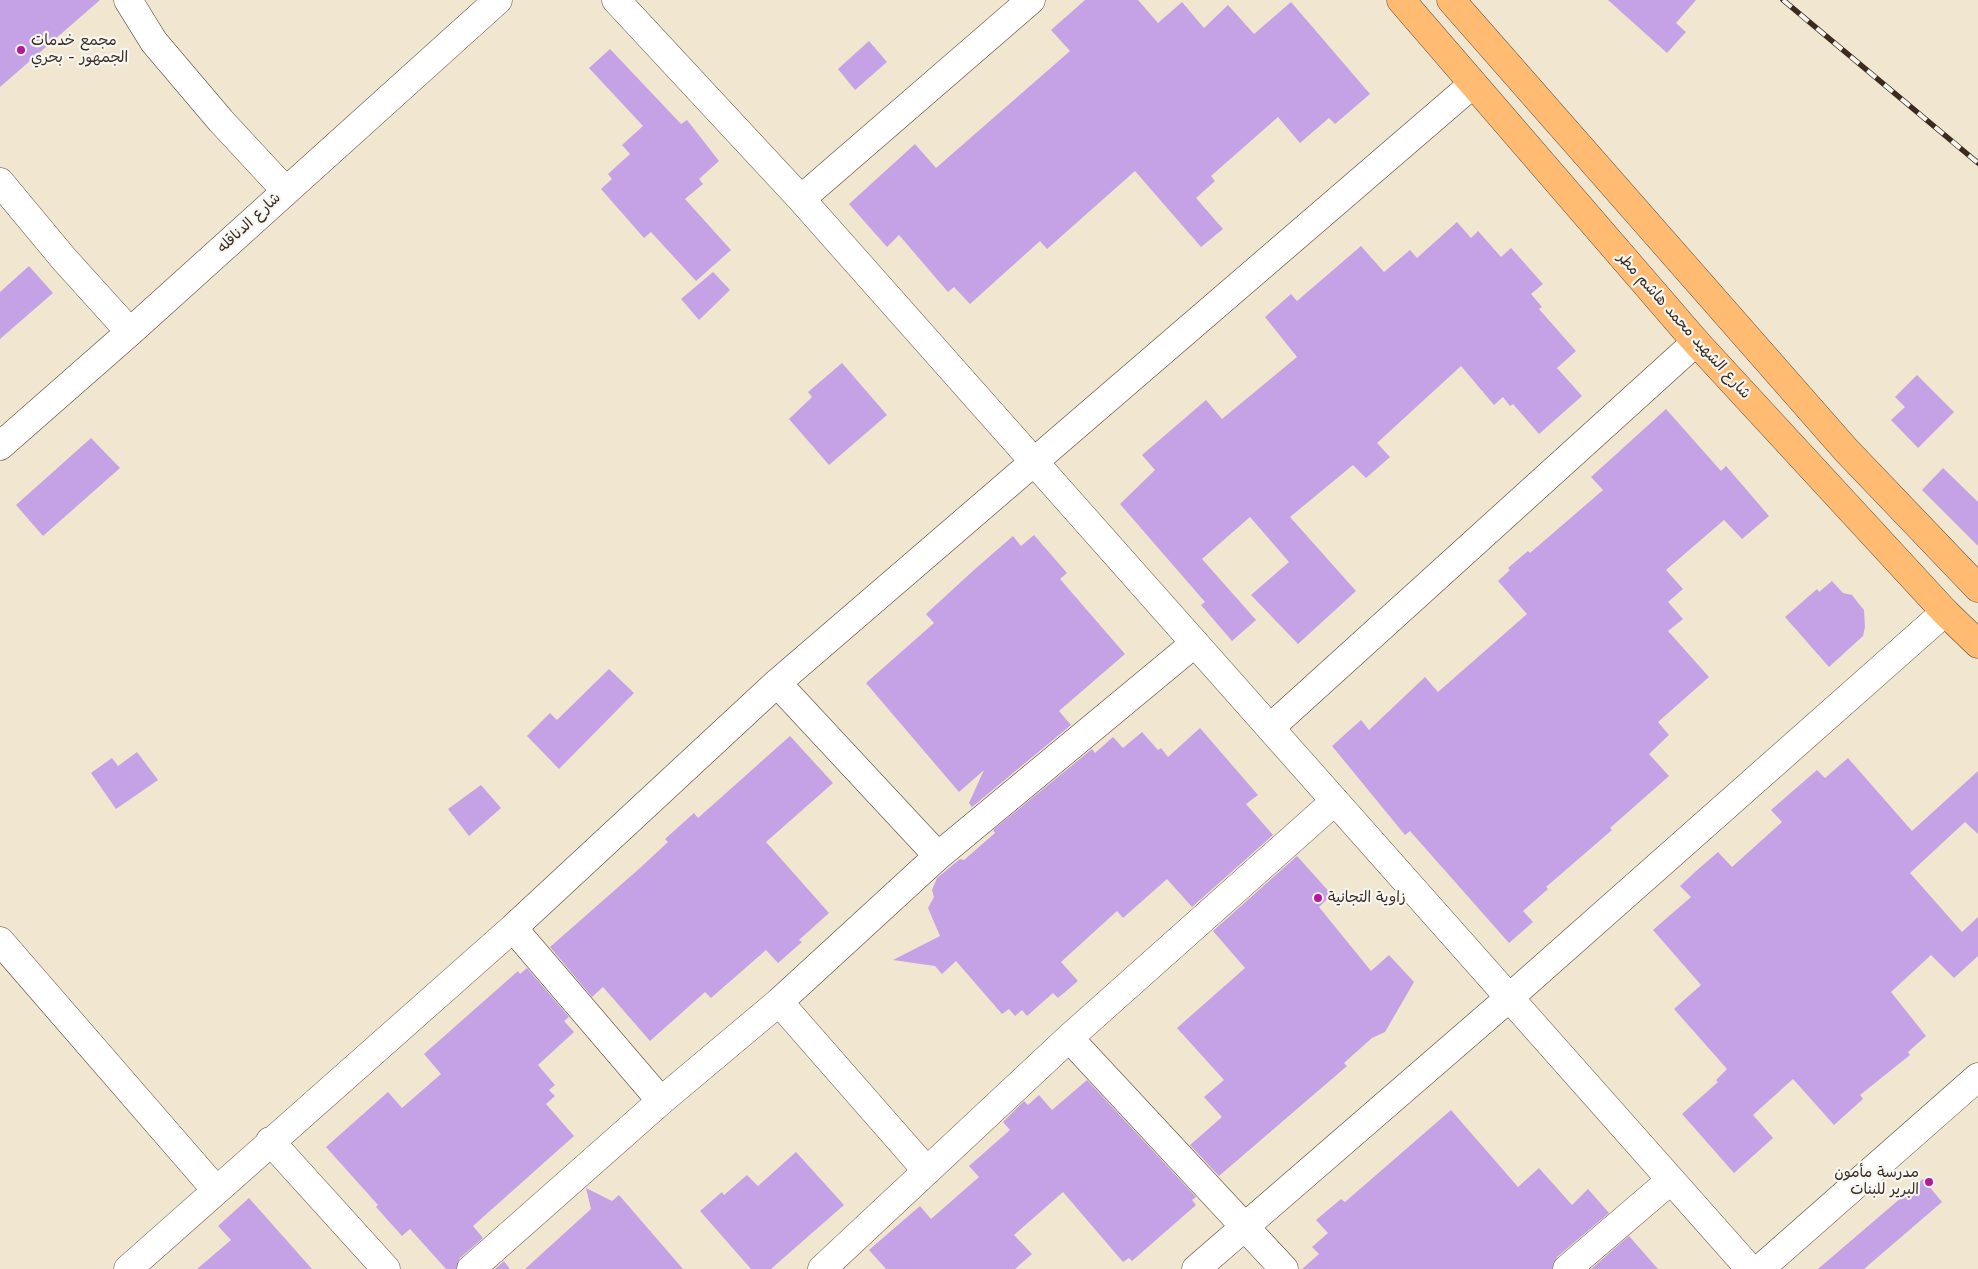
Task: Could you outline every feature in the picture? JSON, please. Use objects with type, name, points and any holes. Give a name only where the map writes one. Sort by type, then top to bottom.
[{"type":"main road","name":"شارع الشهيد محمد هاشم مطر","points":[[1400,0],[1696,342],[1945,612],[1978,644]]},
{"type":"main road","points":[[1450,0],[1846,450],[1978,588]]},
{"type":"street","points":[[128,0],[154,42],[285,190]]},
{"type":"street","name":"شارع الدناقله","points":[[0,446],[130,332],[285,190],[498,0]]},
{"type":"street","points":[[616,0],[801,199],[1750,1269]]},
{"type":"street","points":[[801,199],[1031,0]]},
{"type":"street","points":[[128,1269],[270,1141],[513,928],[777,683],[1473,84]]},
{"type":"street","points":[[0,182],[64,260],[130,332]]},
{"type":"street","points":[[1270,728],[1696,342]]},
{"type":"street","points":[[1196,1269],[1509,998],[1945,612]]},
{"type":"street","points":[[471,1269],[661,1101],[779,1002],[938,856],[1195,643]]},
{"type":"street","points":[[777,683],[938,856]]},
{"type":"street","points":[[822,1269],[1069,1038],[1335,801]]},
{"type":"street","points":[[513,928],[661,1101]]},
{"type":"street","points":[[0,941],[216,1190]]},
{"type":"street","points":[[779,1002],[927,1171]]},
{"type":"street","points":[[1069,1038],[1284,1269]]},
{"type":"street","points":[[1760,1269],[1978,1077]]},
{"type":"street","points":[[270,1141],[386,1269]]},
{"type":"street","points":[[1567,1269],[1670,1180]]},
{"type":"building","name":"مجمع خدمات الجمهور - بحري","points":[[0,0],[100,0],[0,87]]},
{"type":"building","points":[[1085,0],[1138,0],[1158,23],[1182,2],[1204,28],[1228,5],[1254,34],[1291,2],[1370,94],[1335,124],[1329,118],[1300,143],[1278,117],[1211,176],[1215,181],[1196,198],[1223,229],[1201,247],[1135,171],[1047,249],[1040,241],[970,304],[954,287],[948,292],[899,235],[887,247],[849,204],[915,144],[936,168],[1070,51],[1051,30]]},
{"type":"building","points":[[1608,0],[1696,0],[1676,23],[1686,32],[1667,53]]},
{"type":"building","points":[[869,41],[887,62],[855,90],[838,69]]},
{"type":"building","points":[[610,49],[681,124],[687,120],[719,161],[699,179],[703,184],[685,199],[731,250],[696,281],[651,232],[644,238],[601,189],[612,179],[608,174],[630,154],[622,145],[643,126],[589,68]]},
{"type":"building","points":[[1457,222],[1471,238],[1478,231],[1501,257],[1511,248],[1543,284],[1531,294],[1542,307],[1539,309],[1576,351],[1557,368],[1582,396],[1539,434],[1513,404],[1510,406],[1503,397],[1494,405],[1461,366],[1377,443],[1390,457],[1366,478],[1353,465],[1290,517],[1356,591],[1298,644],[1251,595],[1289,562],[1250,517],[1202,559],[1256,620],[1232,641],[1201,605],[1205,602],[1120,504],[1155,470],[1142,455],[1206,400],[1222,419],[1297,357],[1265,317],[1291,294],[1297,301],[1361,246],[1384,272],[1410,250],[1417,258]]},
{"type":"building","points":[[29,266],[53,293],[0,339],[0,292]]},
{"type":"building","points":[[713,272],[730,290],[699,320],[681,299]]},
{"type":"building","points":[[842,363],[887,415],[829,465],[789,419],[812,397],[808,392]]},
{"type":"building","points":[[1917,375],[1954,412],[1918,448],[1891,420],[1905,407],[1895,397]]},
{"type":"building","points":[[1666,409],[1721,471],[1726,466],[1769,516],[1742,539],[1724,520],[1666,570],[1683,589],[1668,602],[1683,619],[1668,631],[1709,677],[1658,722],[1669,735],[1649,754],[1669,776],[1610,828],[1612,830],[1546,887],[1548,889],[1523,911],[1533,922],[1509,943],[1410,831],[1405,835],[1332,746],[1361,720],[1369,730],[1425,677],[1438,692],[1527,614],[1498,581],[1510,570],[1508,568],[1528,551],[1530,553],[1603,490],[1591,477]]},
{"type":"building","points":[[91,438],[120,468],[43,536],[16,505]]},
{"type":"building","points":[[1943,468],[1978,502],[1978,546],[1922,490]]},
{"type":"building","points":[[1034,535],[1067,573],[1060,579],[1125,654],[1059,711],[1071,725],[972,807],[969,803],[984,770],[959,792],[866,683],[934,623],[926,614],[975,569],[1013,536],[1021,546]]},
{"type":"building","points":[[1832,581],[1843,593],[1852,595],[1864,610],[1865,627],[1863,636],[1829,667],[1785,617],[1817,589],[1819,592]]},
{"type":"building","points":[[609,669],[634,693],[559,769],[527,736],[550,713],[557,720]]},
{"type":"building","points":[[1200,728],[1258,795],[1246,804],[1273,835],[1192,907],[1167,879],[1123,918],[1117,911],[1061,962],[1078,981],[1058,998],[1053,993],[1027,1016],[1022,1010],[1015,1016],[1009,1009],[1002,1014],[956,961],[942,974],[935,966],[893,960],[940,936],[928,908],[934,897],[932,890],[937,878],[960,859],[964,860],[995,833],[993,830],[1092,749],[1095,753],[1113,737],[1123,748],[1142,732],[1158,750],[1161,748],[1168,757]]},
{"type":"building","points":[[790,736],[833,783],[766,842],[829,913],[799,940],[802,942],[778,963],[766,950],[711,998],[705,992],[650,1041],[603,987],[592,997],[550,947],[668,842],[665,839],[694,813],[698,818]]},
{"type":"building","points":[[137,752],[158,780],[116,809],[91,773],[112,758],[118,766]]},
{"type":"building","points":[[1848,758],[1912,831],[1978,771],[1978,834],[1965,822],[1910,873],[1962,932],[1978,917],[1978,956],[1954,978],[1931,955],[1891,992],[1926,1036],[1908,1052],[1910,1055],[1860,1095],[1863,1099],[1834,1125],[1793,1079],[1753,1115],[1773,1138],[1734,1173],[1682,1114],[1718,1082],[1716,1080],[1727,1069],[1674,1009],[1701,985],[1653,930],[1691,897],[1680,886],[1695,872],[1718,852],[1732,867],[1782,822],[1771,810],[1817,770],[1825,778]]},
{"type":"building","points":[[481,785],[501,808],[469,836],[448,809]]},
{"type":"building","points":[[1297,856],[1332,895],[1319,907],[1371,971],[1389,955],[1414,982],[1385,1032],[1372,1038],[1344,1063],[1347,1066],[1219,1176],[1190,1145],[1222,1117],[1204,1097],[1224,1080],[1177,1028],[1245,968],[1213,931]]},
{"type":"building","points":[[527,968],[569,1017],[564,1021],[574,1032],[538,1065],[555,1085],[549,1090],[555,1096],[546,1104],[574,1136],[473,1226],[483,1238],[460,1258],[456,1269],[446,1269],[410,1229],[402,1236],[376,1207],[378,1205],[326,1147],[388,1092],[402,1108],[441,1074],[424,1054],[518,971],[520,974]]},
{"type":"building","points":[[1087,1080],[1196,1197],[1192,1200],[1196,1205],[1132,1261],[1129,1258],[1123,1262],[1063,1192],[1014,1235],[1032,1254],[1015,1269],[886,1269],[869,1250],[920,1206],[931,1219],[979,1177],[969,1166],[1010,1130],[1003,1122],[1024,1101],[1028,1105],[1039,1095],[1052,1110]]},
{"type":"building","points":[[1451,1110],[1518,1187],[1539,1168],[1572,1205],[1588,1189],[1609,1213],[1557,1257],[1552,1269],[1302,1269],[1319,1254],[1312,1247],[1328,1233],[1316,1220],[1341,1199],[1345,1202]]},
{"type":"building","points":[[796,1152],[844,1205],[771,1269],[751,1269],[700,1211],[722,1192],[724,1195],[747,1175],[758,1186]]},
{"type":"building","points":[[1923,1179],[1942,1202],[1864,1269],[1818,1269]]},
{"type":"building","points":[[586,1188],[612,1201],[619,1195],[683,1269],[525,1269],[591,1209]]},
{"type":"building","points":[[249,1198],[312,1269],[197,1269],[231,1240],[218,1226]]},
{"type":"building","points":[[1629,1236],[1658,1269],[1591,1269]]},
{"type":"building","points":[[504,1261],[510,1269],[495,1269]]},
{"type":"railway","points":[[1783,0],[1978,163]]},
{"type":"place","name":"مجمع خدمات الجمهور - بحري","points":[[21,50]]},
{"type":"place","name":"زاوية التجانية","points":[[1318,898]]},
{"type":"place","name":"مدرسة مأمون البرير للبنات","points":[[1929,1182]]}]
